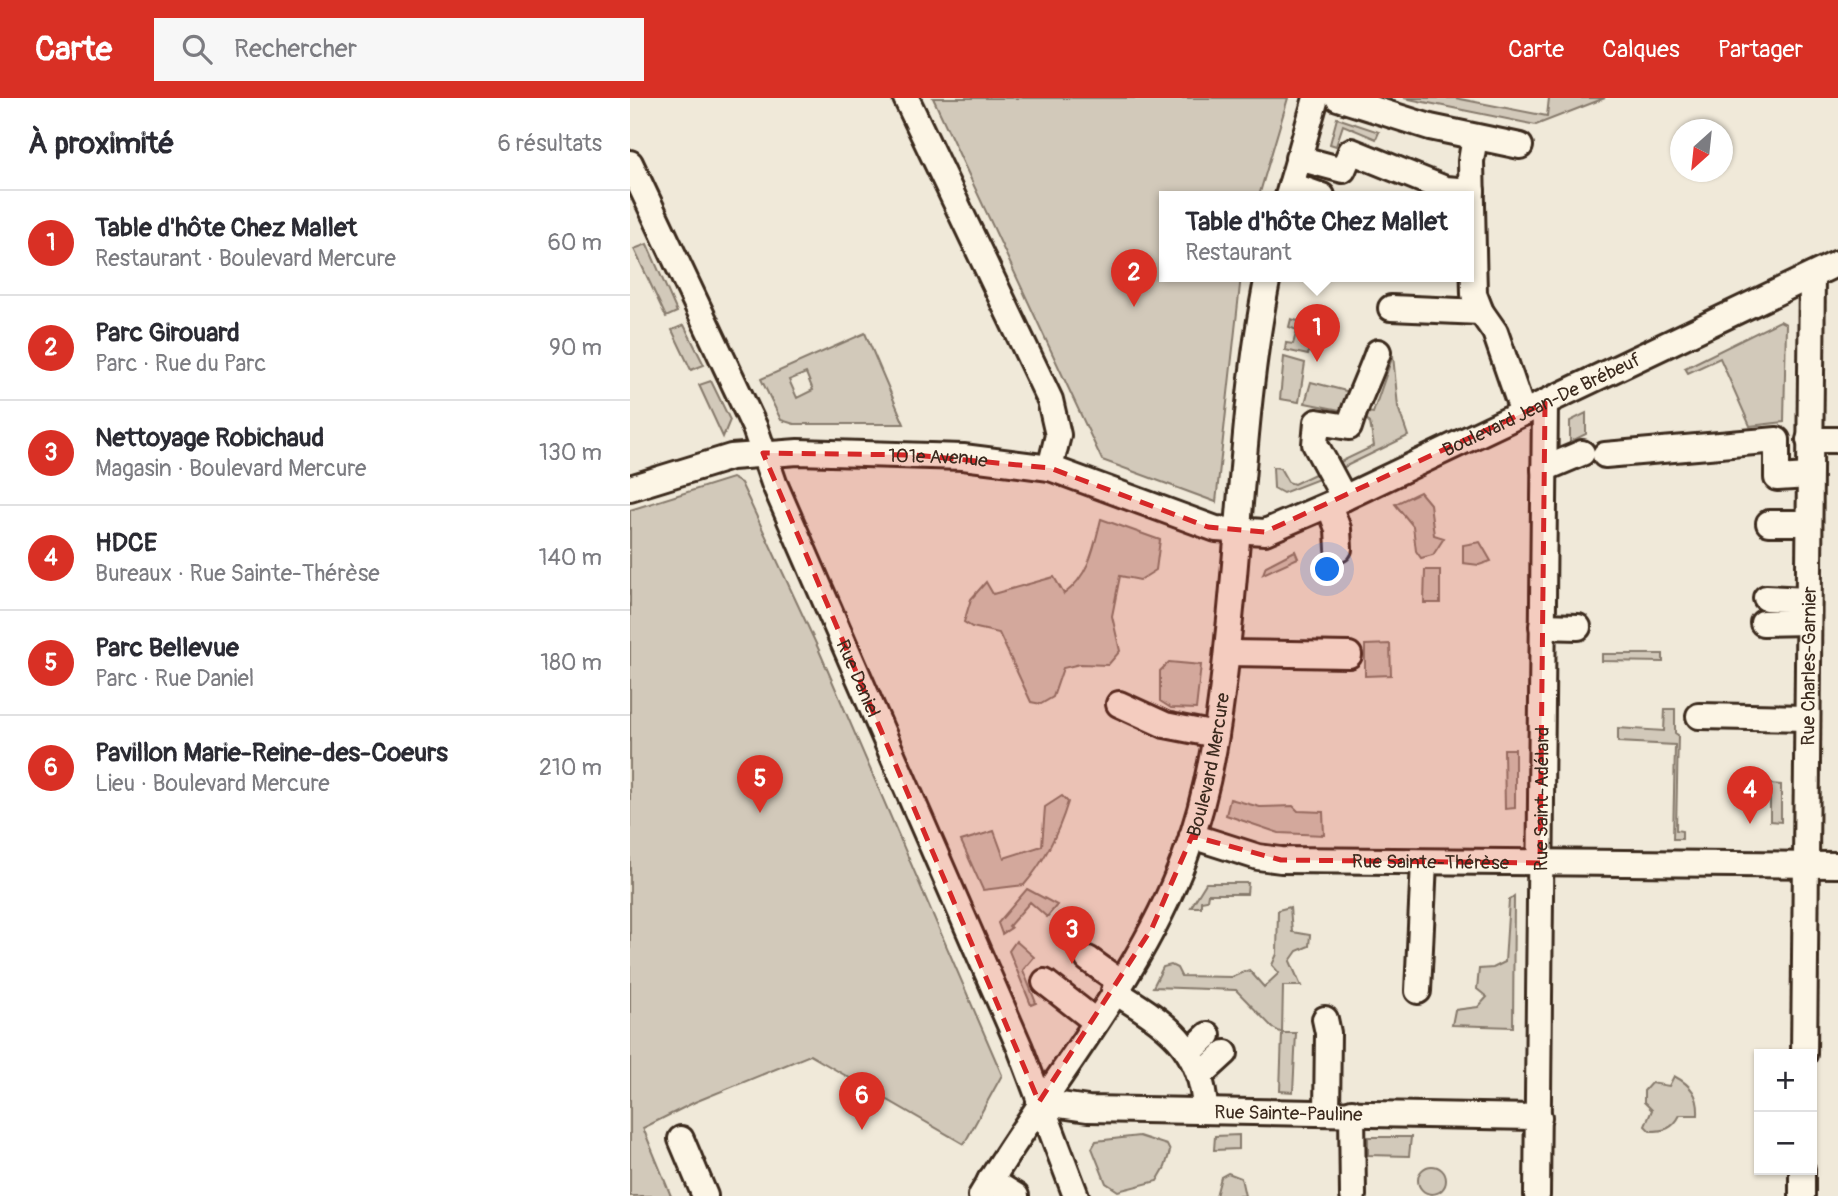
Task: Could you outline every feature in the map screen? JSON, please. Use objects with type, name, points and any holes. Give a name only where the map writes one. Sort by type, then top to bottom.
[{"type":"street","points":[[906,98],[1050,400],[1058,435],[1050,468]]},
{"type":"street","points":[[1289,190],[1316,98]]},
{"type":"street","points":[[1338,98],[1475,137],[1520,146]]},
{"type":"street","name":"Rue Saint-Adélard","points":[[1472,191],[1475,137]]},
{"type":"street","points":[[1298,158],[1343,170],[1351,150],[1446,189],[1472,191]]},
{"type":"street","name":"Rue Daniel","points":[[630,163],[755,428],[763,453],[1020,1048],[1076,1196]]},
{"type":"street","name":"Boulevard Jean-De Brébeuf","points":[[1239,531],[1272,530],[1336,502],[1838,263]]},
{"type":"street","name":"Rue Charles-Garnier","points":[[1804,1049],[1812,276]]},
{"type":"street","name":"Boulevard Mercure","points":[[985,1188],[1117,987],[1166,902],[1192,836],[1216,735],[1227,653],[1255,353],[1267,282]]},
{"type":"street","name":"Rue Saint-Adélard","points":[[1471,282],[1481,312],[1495,332],[1534,408],[1544,469],[1537,1196]]},
{"type":"street","points":[[1391,308],[1481,312]]},
{"type":"street","points":[[1339,549],[1336,502],[1315,444],[1317,422],[1349,427],[1378,352]]},
{"type":"street","points":[[1544,469],[1593,454],[1777,440],[1777,478],[1810,477]]},
{"type":"street","points":[[1810,440],[1838,440]]},
{"type":"street","name":"101e Avenue","points":[[630,488],[731,457],[763,453],[914,455],[1050,468],[1092,481],[1208,527],[1239,531]]},
{"type":"street","points":[[1769,523],[1809,523]]},
{"type":"street","points":[[1766,598],[1808,611]]},
{"type":"street","points":[[1763,623],[1808,611]]},
{"type":"street","points":[[1542,626],[1578,628]]},
{"type":"street","points":[[1227,653],[1349,655]]},
{"type":"street","points":[[1119,704],[1165,725],[1216,735]]},
{"type":"street","points":[[1699,716],[1807,718]]},
{"type":"street","name":"Rue Sainte-Thérèse","points":[[1192,836],[1271,859],[1838,865]]},
{"type":"street","points":[[1418,990],[1424,862]]},
{"type":"street","points":[[1088,960],[1167,1027],[1189,1053],[1201,1075],[1205,1110]]},
{"type":"street","points":[[1045,982],[1095,1021]]},
{"type":"street","points":[[1325,1019],[1324,1029],[1328,1034],[1328,1112]]},
{"type":"street","points":[[1189,1053],[1208,1035]]},
{"type":"street","points":[[1201,1075],[1225,1053]]},
{"type":"street","name":"Rue Sainte-Pauline","points":[[1040,1102],[1088,1109],[1539,1117]]},
{"type":"street","points":[[1352,1112],[1353,1196]]},
{"type":"street","points":[[681,1139],[705,1196]]},
{"type":"street","points":[[1802,1175],[1802,1196]]},
{"type":"street","points":[[985,1188],[1016,1196]]},
{"type":"highlighted area","points":[[1545,403],[1540,863],[1281,860],[1192,836],[1152,928],[1039,1102],[763,453],[914,455],[1050,468],[1208,527],[1265,532]]},
{"type":"shaded area","points":[[933,98],[1288,98],[1260,191],[1159,191],[1159,282],[1240,282],[1216,502],[1102,460]]},
{"type":"shaded area","points":[[1404,98],[1455,98],[1547,116],[1549,98],[1605,98],[1536,125]]},
{"type":"shaded area","points":[[1337,118],[1379,132],[1376,139],[1343,125],[1336,146],[1330,144]]},
{"type":"shaded area","points":[[647,244],[677,312],[666,317],[634,249]]},
{"type":"shaded area","points":[[1291,319],[1315,326],[1308,355],[1285,350],[1286,343],[1293,344],[1297,330],[1289,327]]},
{"type":"shaded area","points":[[1780,321],[1786,324],[1784,422],[1750,426],[1720,358],[1688,373],[1685,368]]},
{"type":"shaded area","points":[[684,325],[704,365],[691,370],[672,330]]},
{"type":"shaded area","points":[[865,333],[904,424],[794,424],[781,420],[761,379]],"holes":[[[806,373],[813,390],[797,398],[789,380]]]},
{"type":"shaded area","points":[[1393,355],[1398,407],[1408,436],[1338,470],[1336,464],[1374,446],[1370,423],[1360,411],[1373,413]]},
{"type":"shaded area","points":[[1284,357],[1305,363],[1299,402],[1280,399]]},
{"type":"shaded area","points":[[711,381],[730,420],[723,437],[699,385]]},
{"type":"shaded area","points":[[1311,382],[1350,392],[1345,411],[1305,403]]},
{"type":"shaded area","points":[[1586,413],[1586,434],[1570,442],[1570,421]]},
{"type":"shaded area","points":[[1273,467],[1280,468],[1288,482],[1294,484],[1317,473],[1319,479],[1283,493],[1274,488]]},
{"type":"shaded area","points":[[732,478],[741,483],[818,648],[1002,1075],[964,1144],[810,1055],[695,1102],[643,1128],[671,1196],[630,1196],[630,510]]},
{"type":"shaded area","points":[[1420,492],[1430,504],[1434,535],[1444,538],[1433,555],[1421,558],[1416,551],[1413,526],[1395,504]]},
{"type":"shaded area","points":[[1101,519],[1160,540],[1156,570],[1140,580],[1120,576],[1112,616],[1120,651],[1108,665],[1080,664],[1063,668],[1053,697],[1041,704],[1031,702],[999,633],[972,627],[964,622],[971,599],[986,582],[993,594],[1054,577],[1064,594],[1085,570]]},
{"type":"shaded area","points":[[1480,542],[1491,561],[1479,565],[1463,563],[1463,545]]},
{"type":"shaded area","points":[[1295,551],[1298,558],[1263,574],[1266,566]]},
{"type":"shaded area","points":[[1425,570],[1440,570],[1440,603],[1424,603]]},
{"type":"shaded area","points":[[1390,644],[1391,675],[1365,676],[1365,645]]},
{"type":"shaded area","points":[[1602,654],[1663,654],[1663,662],[1602,661]]},
{"type":"shaded area","points":[[1169,662],[1201,665],[1196,709],[1171,708],[1160,701],[1160,671]]},
{"type":"shaded area","points":[[1665,709],[1675,709],[1675,733],[1678,735],[1676,830],[1682,831],[1682,839],[1673,839],[1675,745],[1618,742],[1618,728],[1664,731]]},
{"type":"shaded area","points":[[1504,749],[1515,749],[1515,808],[1505,809]]},
{"type":"shaded area","points":[[1770,784],[1781,785],[1781,822],[1770,821]]},
{"type":"shaded area","points":[[1062,796],[1068,802],[1060,824],[1050,846],[1024,885],[983,890],[961,841],[994,831],[1004,858],[1042,846],[1045,807]]},
{"type":"shaded area","points":[[1230,799],[1260,807],[1293,806],[1298,811],[1323,812],[1324,835],[1279,833],[1226,815]]},
{"type":"shaded area","points":[[1206,883],[1248,883],[1247,894],[1208,894],[1207,900],[1201,901],[1201,907],[1191,907]]},
{"type":"shaded area","points":[[1027,889],[1057,905],[1047,917],[1030,902],[1009,926],[1011,928],[1002,934],[998,923]]},
{"type":"shaded area","points":[[1514,896],[1513,1027],[1452,1025],[1455,1010],[1478,1007],[1487,997],[1477,989],[1479,969],[1493,968],[1505,962],[1509,900]]},
{"type":"shaded area","points":[[1290,907],[1292,932],[1310,935],[1309,946],[1297,951],[1290,961],[1301,986],[1283,986],[1282,1033],[1273,1028],[1236,990],[1153,987],[1163,967],[1171,965],[1177,968],[1181,976],[1232,977],[1249,970],[1264,987],[1279,973],[1272,965],[1277,954],[1278,910]]},
{"type":"shaded area","points":[[1016,941],[1034,957],[1023,970],[1036,1003],[1031,1005],[1009,951]]},
{"type":"shaded area","points":[[1282,1033],[1296,1033],[1293,1092],[1280,1091]]},
{"type":"shaded area","points":[[1674,1076],[1693,1091],[1698,1115],[1680,1115],[1668,1128],[1650,1131],[1645,1126],[1652,1110],[1644,1102],[1644,1091],[1651,1083],[1669,1086]]},
{"type":"shaded area","points":[[1239,1135],[1239,1149],[1214,1150],[1215,1136]]},
{"type":"shaded area","points":[[1139,1136],[1167,1145],[1170,1151],[1165,1167],[1157,1181],[1118,1191],[1106,1183],[1092,1148],[1096,1141]]},
{"type":"shaded area","points":[[1368,1137],[1411,1137],[1409,1156],[1368,1155]]},
{"type":"shaded area","points":[[1432,1166],[1442,1170],[1446,1180],[1442,1190],[1432,1194],[1422,1190],[1418,1180],[1422,1170]]},
{"type":"shaded area","points":[[1228,1173],[1241,1178],[1245,1196],[1216,1196],[1221,1177]]},
{"type":"place","name":"Parc Girouard","points":[[1134,307]]},
{"type":"place","name":"Table d'hôte Chez Mallet","points":[[1317,362]]},
{"type":"place","name":"Parc Bellevue","points":[[760,813]]},
{"type":"place","name":"HDCE","points":[[1750,824]]},
{"type":"place","name":"Nettoyage Robichaud","points":[[1072,964]]},
{"type":"place","name":"Pavillon Marie-Reine-des-Coeurs","points":[[862,1130]]}]
